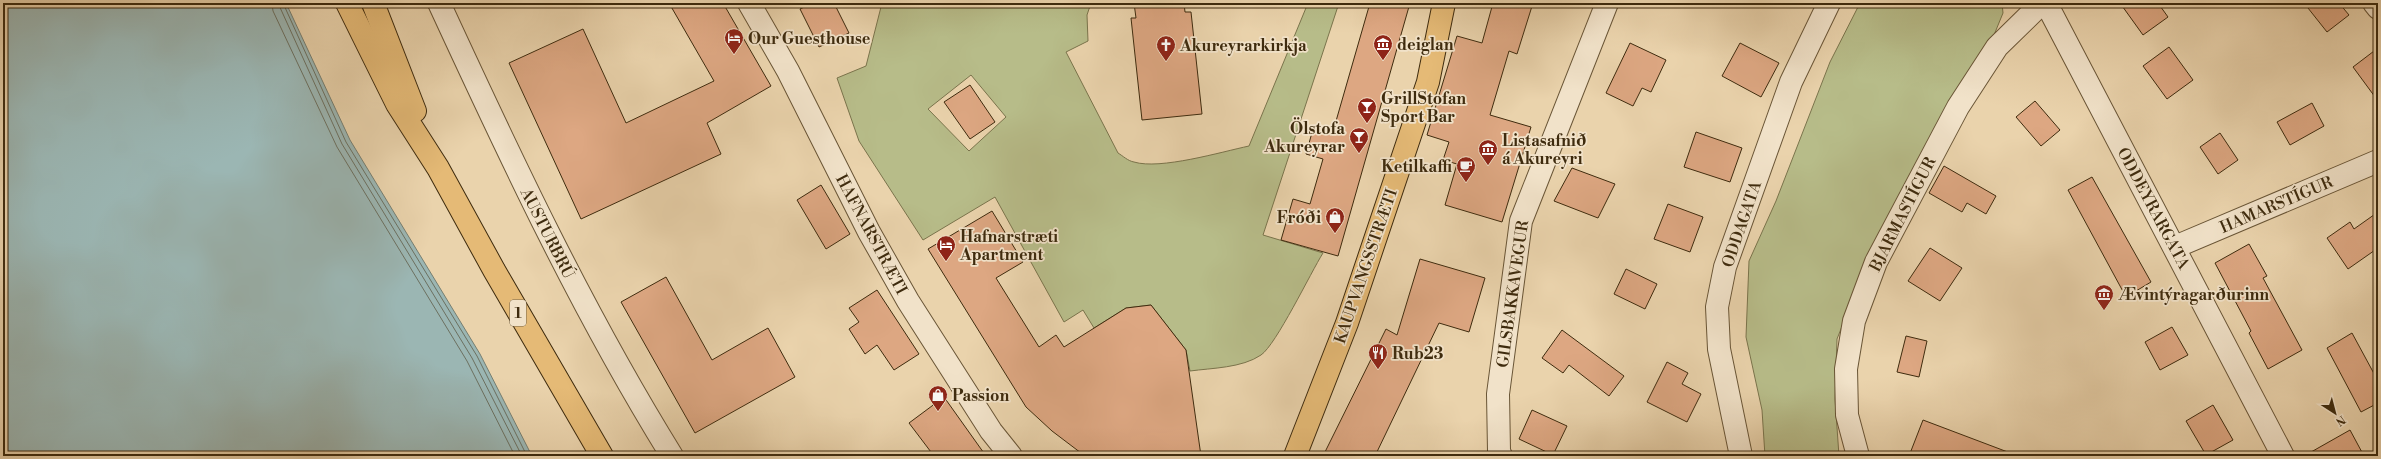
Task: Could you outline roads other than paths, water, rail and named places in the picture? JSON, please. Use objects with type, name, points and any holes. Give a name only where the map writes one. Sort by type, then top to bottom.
[{"type":"main road","name":"1","points":[[347,3],[397,104],[438,168],[494,270],[602,456]]},
{"type":"main road","name":"1","points":[[373,3],[438,168]]},
{"type":"main road","name":"KAUPVANGSSTRÆTI","points":[[1295,456],[1347,323],[1428,82],[1444,3]]},
{"type":"street","name":"AUSTURBRÚ","points":[[439,3],[528,194],[601,334],[672,456]]},
{"type":"street","name":"HAFNARSTRÆTI","points":[[749,3],[788,71],[869,232],[908,301],[991,431],[1011,456]]},
{"type":"street","name":"GILSBAKKAVEGUR","points":[[1501,456],[1498,394],[1521,220],[1607,3]]},
{"type":"street","name":"ODDAGATA","points":[[1741,456],[1719,349],[1717,307],[1725,267],[1791,82],[1829,3]]},
{"type":"street","name":"BJARMASTÍGUR","points":[[1858,456],[1847,415],[1846,369],[1854,321],[1876,262],[1958,107],[1997,47],[2042,3]]},
{"type":"street","name":"ODDEYRARGATA","points":[[2046,3],[2283,456]]},
{"type":"street","points":[[2374,3],[2378,8]]},
{"type":"street","name":"HAMARSTÍGUR","points":[[2175,247],[2378,161]]},
{"type":"water","points":[[3,3],[286,3],[350,140],[480,354],[532,456],[3,456]]},
{"type":"place","name":"Our Guesthouse","points":[[734,55]]},
{"type":"place","name":"deiglan","points":[[1383,61]]},
{"type":"place","name":"Akureyrarkirkja","points":[[1166,62]]},
{"type":"place","name":"GrillStofan Sport Bar","points":[[1367,124]]},
{"type":"place","name":"Ölstofa Akureyrar","points":[[1359,154]]},
{"type":"place","name":"Listasafnið á Akureyri","points":[[1488,166]]},
{"type":"place","name":"Ketilkaffi","points":[[1466,183]]},
{"type":"place","name":"Fróði","points":[[1335,234]]},
{"type":"place","name":"Hafnarstræti Apartment","points":[[946,262]]},
{"type":"place","name":"Ævintýragarðurinn","points":[[2104,311]]},
{"type":"place","name":"Rub23","points":[[1378,370]]},
{"type":"place","name":"Passion","points":[[938,412]]}]
